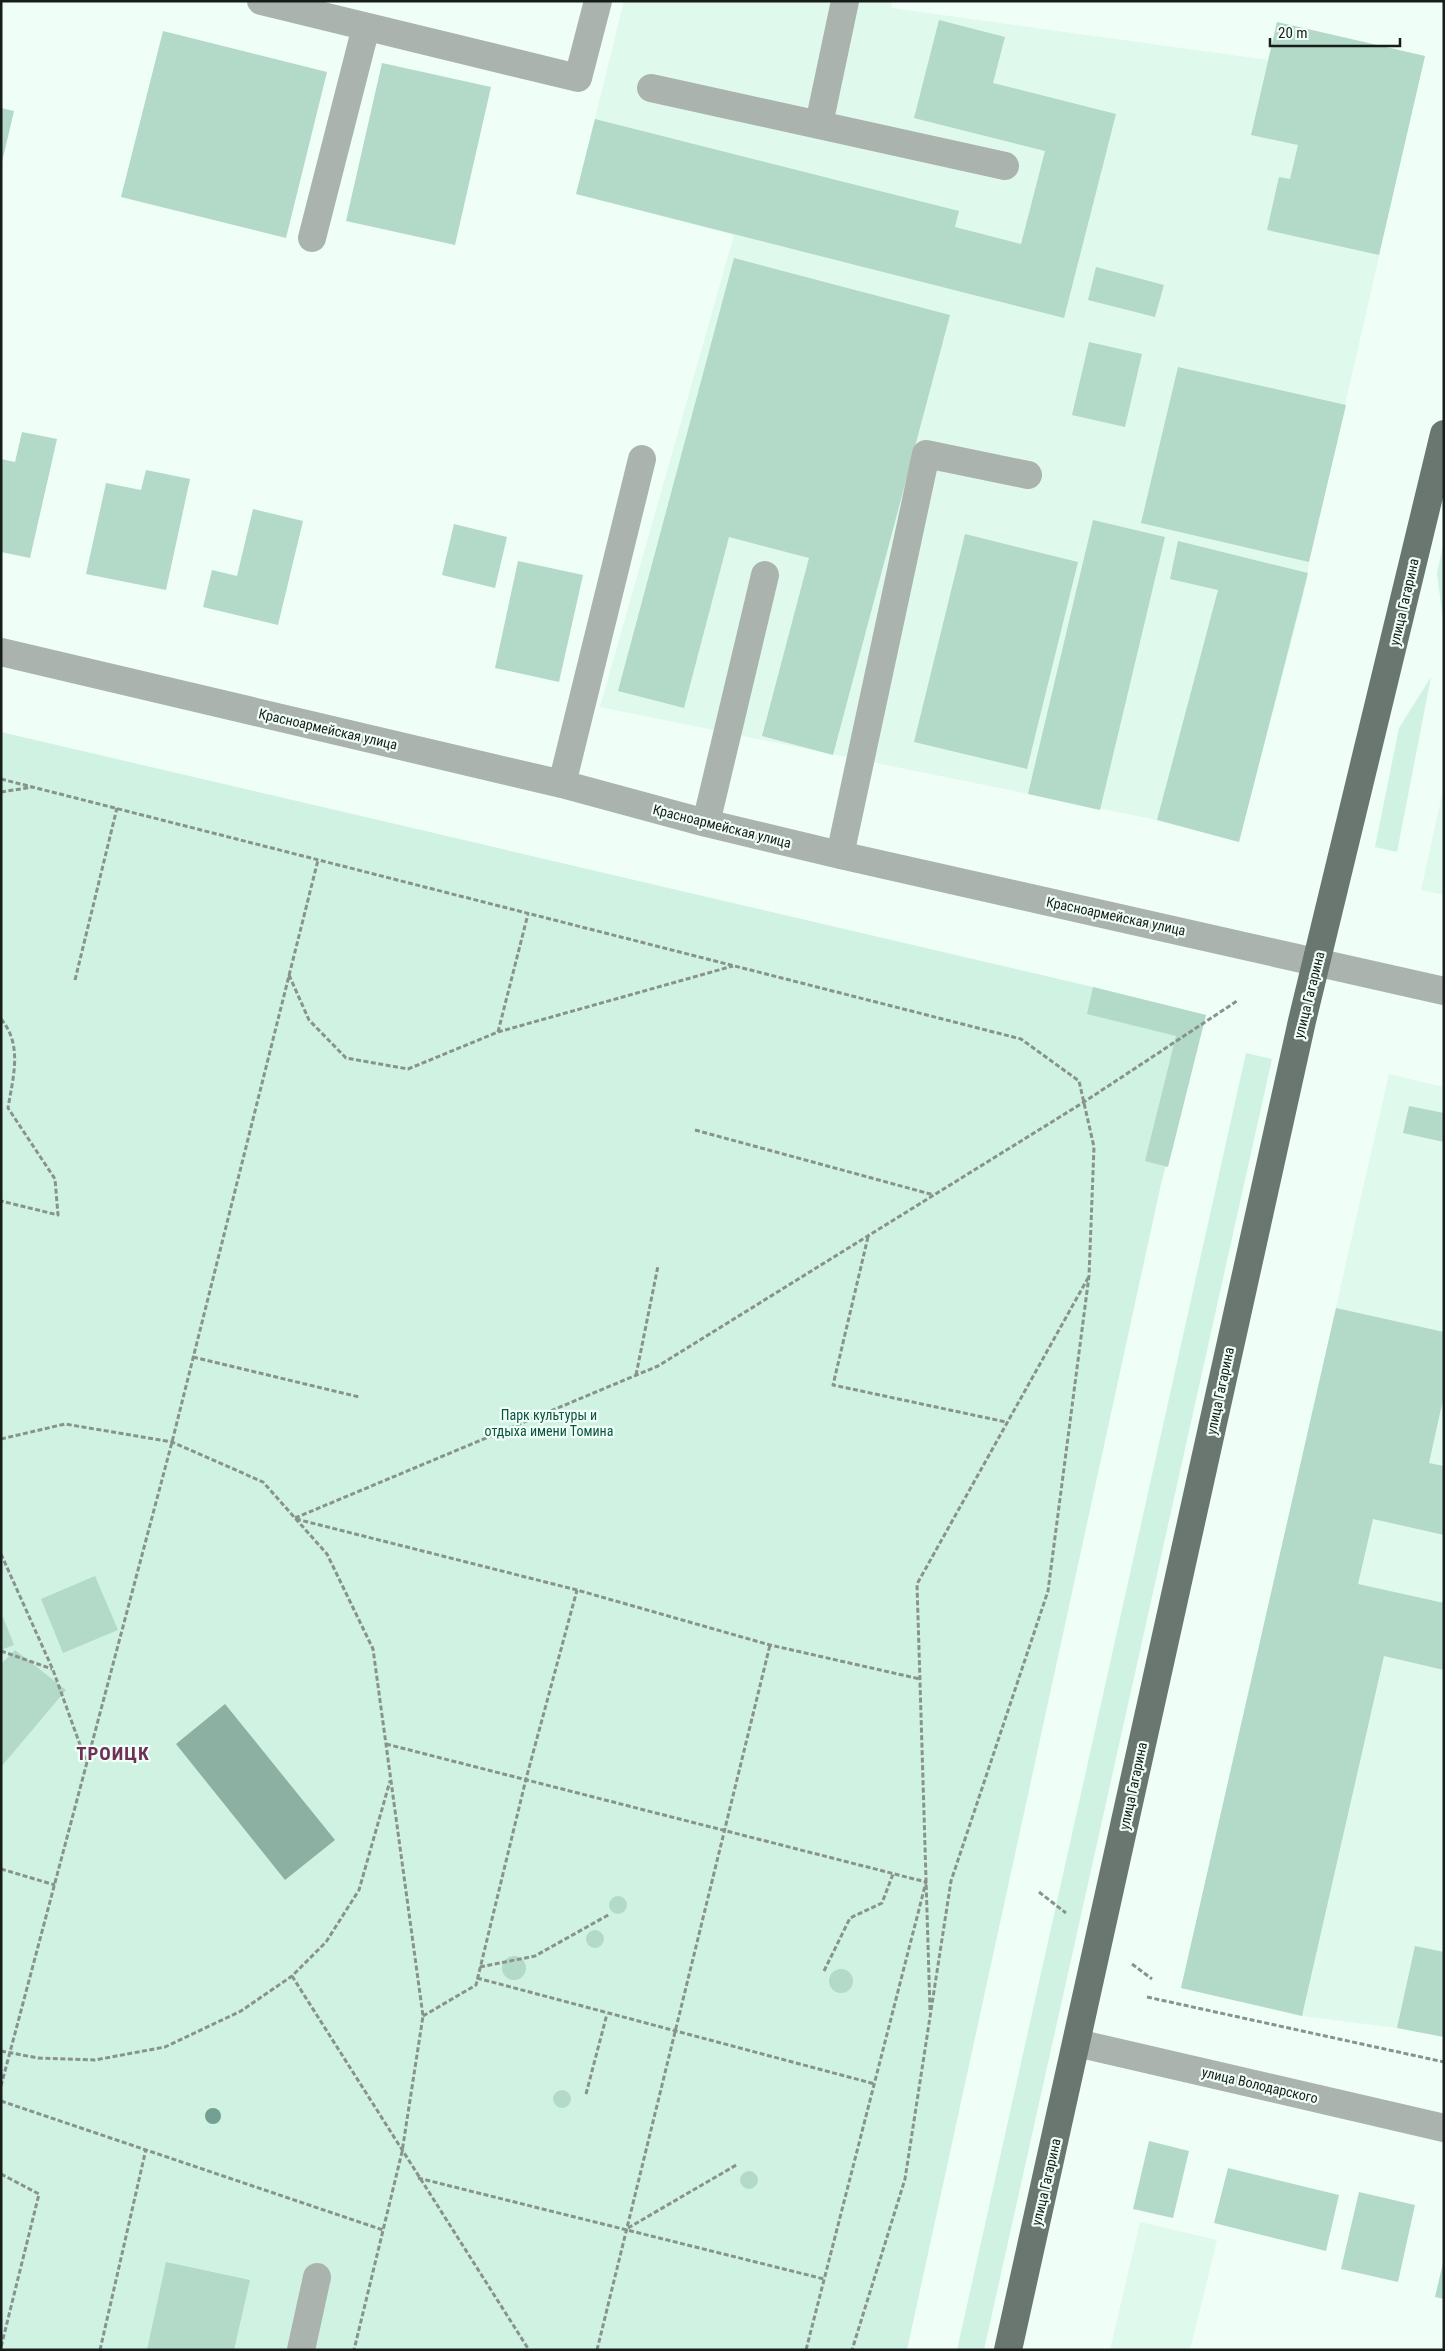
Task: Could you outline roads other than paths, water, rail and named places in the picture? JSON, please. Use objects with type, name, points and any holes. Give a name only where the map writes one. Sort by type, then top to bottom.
[{"type":"main road","name":"улица Гагарина","points":[[1008,2350],[1317,962],[1444,434]]},
{"type":"street","points":[[261,1],[578,78],[598,1]]},
{"type":"street","points":[[819,124],[845,1]]},
{"type":"street","points":[[312,238],[366,27]]},
{"type":"street","points":[[651,88],[1005,166]]},
{"type":"street","points":[[840,855],[926,454],[1028,475]]},
{"type":"street","points":[[562,784],[642,458]]},
{"type":"street","points":[[706,823],[766,575]]},
{"type":"street","name":"Красноармейская улица","points":[[1,652],[562,784],[706,823],[840,855],[1444,991]]},
{"type":"street","name":"улица Володарского","points":[[1077,2043],[1444,2128]]},
{"type":"street","points":[[301,2350],[317,2277]]},
{"type":"district","name":"ТРОИЦК","points":[[113,1753]]},
{"type":"park label","name":"Парк культуры и отдыха имени Томина","points":[[549,1424]]}]
